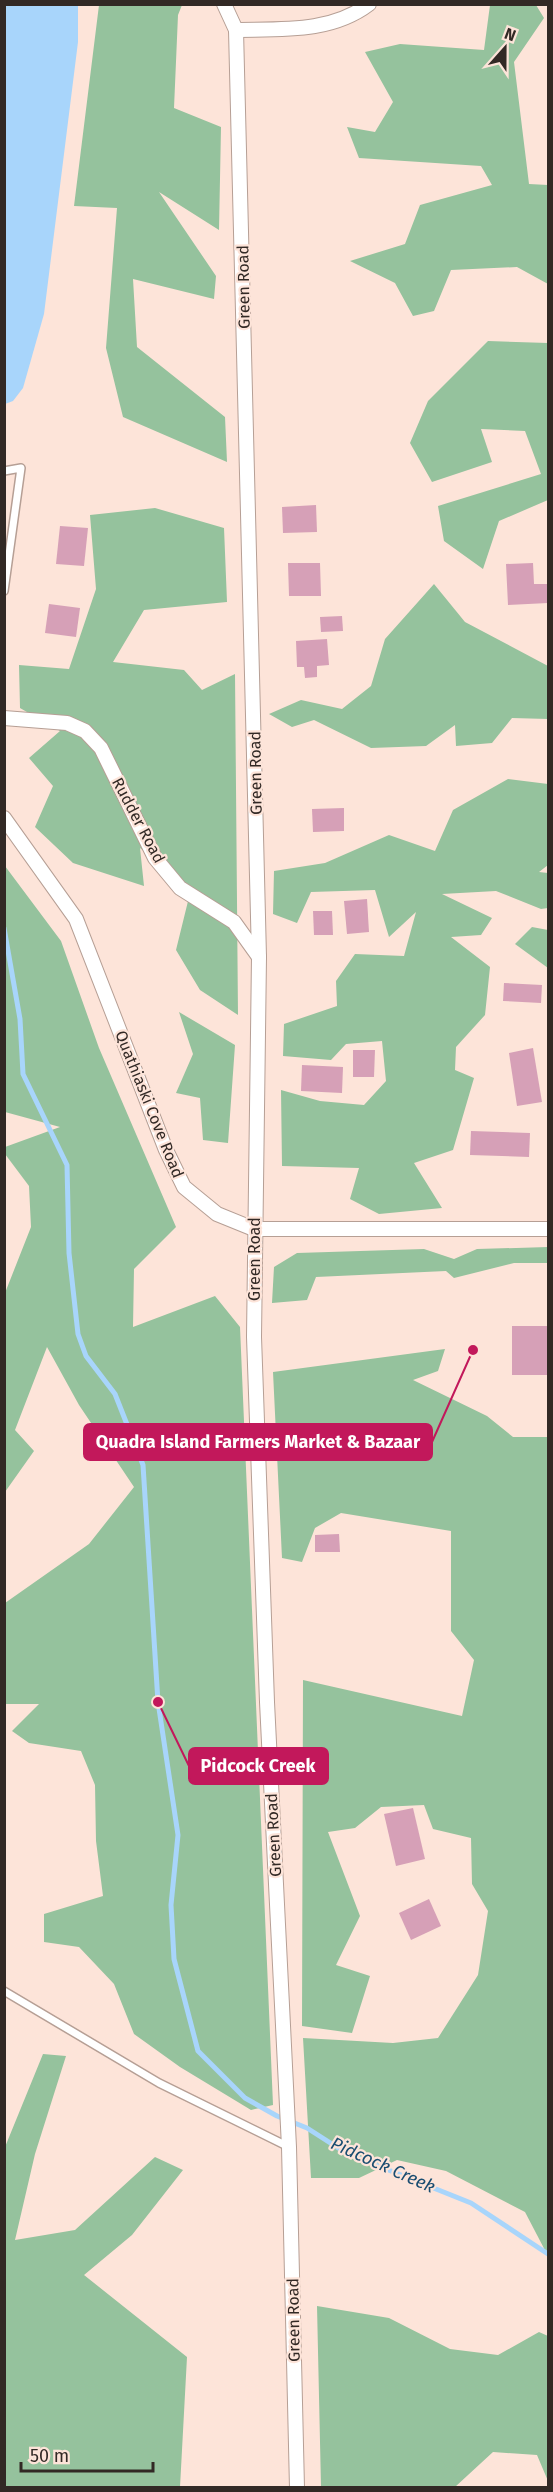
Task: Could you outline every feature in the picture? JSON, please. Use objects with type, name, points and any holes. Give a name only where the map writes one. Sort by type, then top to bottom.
[{"type":"street","points":[[224,4],[236,30],[308,29],[353,16],[369,4]]},
{"type":"street","name":"Green Road","points":[[236,30],[259,957],[254,1337],[267,1702],[289,2146],[297,2487]]},
{"type":"street","name":"Rudder Road","points":[[4,718],[67,723],[85,731],[101,748],[156,858],[180,888],[234,922],[259,957]]},
{"type":"street","name":"Quathiaski Cove Road","points":[[4,818],[76,919],[166,1150],[184,1187],[217,1214],[254,1228],[549,1229]]},
{"type":"lane","points":[[4,471],[21,468],[4,591]]},
{"type":"lane","points":[[4,1991],[159,2083],[289,2146]]},
{"type":"green space","points":[[99,5],[182,5],[178,15],[174,108],[221,127],[219,230],[159,192],[216,276],[214,299],[133,279],[137,347],[225,417],[227,462],[123,417],[106,348],[117,208],[74,206]]},
{"type":"green space","points":[[490,5],[536,5],[544,18],[514,62],[529,184],[548,185],[548,284],[517,267],[451,270],[434,311],[413,316],[395,283],[350,261],[405,244],[420,205],[492,185],[481,166],[359,158],[347,127],[375,132],[393,102],[365,52],[400,44],[484,50]]},
{"type":"green space","points":[[488,341],[548,343],[548,500],[499,521],[483,569],[444,541],[438,506],[541,474],[525,431],[481,429],[492,462],[432,482],[410,443],[428,401]]},
{"type":"green space","points":[[155,508],[224,528],[227,602],[144,610],[113,662],[184,670],[202,690],[235,674],[238,1015],[200,990],[176,950],[191,889],[140,848],[144,886],[73,863],[35,827],[53,786],[29,758],[60,731],[20,708],[19,665],[69,669],[96,589],[90,515]]},
{"type":"green space","points":[[434,584],[465,622],[548,666],[548,719],[512,718],[492,743],[456,746],[455,725],[426,746],[371,748],[314,720],[292,727],[269,714],[301,700],[342,709],[371,686],[385,639]]},
{"type":"green space","points":[[508,779],[548,784],[548,865],[539,872],[548,873],[548,908],[541,909],[496,891],[442,894],[492,918],[481,935],[451,937],[490,967],[485,1015],[456,1047],[455,1070],[474,1078],[453,1150],[414,1163],[442,1208],[379,1214],[350,1199],[359,1168],[282,1166],[281,1090],[320,1101],[364,1105],[386,1081],[382,1041],[346,1044],[331,1060],[283,1056],[284,1024],[337,1006],[336,981],[355,954],[404,956],[416,912],[389,937],[375,890],[311,892],[297,923],[273,914],[274,871],[325,863],[389,835],[435,851],[453,810]]},
{"type":"green space","points":[[5,866],[61,941],[99,1048],[176,1227],[134,1269],[133,1327],[215,1296],[240,1327],[273,2105],[251,2110],[180,2067],[134,2034],[114,1984],[79,1947],[44,1942],[44,1914],[103,1896],[96,1841],[95,1785],[81,1751],[29,1743],[12,1731],[39,1704],[5,1704],[5,1603],[89,1544],[134,1487],[79,1405],[47,1347],[15,1430],[34,1451],[5,1492],[5,1293],[31,1227],[29,1186],[5,1154],[5,1147],[60,1127],[5,1112]]},
{"type":"green space","points":[[532,927],[548,930],[548,968],[515,944]]},
{"type":"green space","points":[[179,1012],[235,1045],[228,1143],[203,1140],[200,1098],[176,1093],[193,1054]]},
{"type":"green space","points":[[548,1247],[548,1263],[514,1263],[454,1278],[446,1271],[316,1277],[307,1300],[272,1303],[274,1267],[297,1253],[424,1249],[454,1259],[477,1249]]},
{"type":"green space","points":[[445,1349],[438,1371],[413,1380],[487,1416],[513,1437],[548,1437],[548,2256],[525,2212],[446,2171],[397,2160],[359,2178],[311,2178],[303,2038],[393,2043],[438,2038],[478,1975],[488,1911],[472,1884],[471,1838],[433,1829],[424,1805],[381,1807],[355,1828],[328,1832],[360,1916],[336,1965],[370,1976],[352,2033],[302,2026],[303,1680],[462,1716],[474,1660],[451,1631],[451,1531],[341,1513],[315,1528],[302,1562],[282,1558],[273,1372]]},
{"type":"green space","points":[[43,2054],[66,2056],[35,2154],[15,2240],[75,2230],[155,2157],[183,2170],[132,2235],[84,2275],[187,2357],[180,2487],[5,2487],[5,2147]]},
{"type":"green space","points":[[317,2306],[389,2318],[450,2349],[498,2355],[539,2332],[548,2336],[548,2481],[537,2455],[493,2452],[455,2487],[321,2487]]},
{"type":"water","points":[[5,4],[78,5],[78,42],[44,314],[23,388],[13,401],[5,404]]},
{"type":"building","points":[[316,505],[317,532],[283,533],[282,507]]},
{"type":"building","points":[[60,526],[88,528],[84,566],[56,564]]},
{"type":"building","points":[[288,563],[320,563],[321,596],[289,596]]},
{"type":"building","points":[[533,563],[534,584],[548,584],[548,603],[508,605],[506,564]]},
{"type":"building","points":[[49,604],[80,608],[76,637],[45,633]]},
{"type":"building","points":[[342,616],[343,631],[321,632],[320,617]]},
{"type":"building","points":[[327,639],[329,665],[317,666],[317,677],[305,678],[304,667],[297,667],[296,641]]},
{"type":"building","points":[[344,808],[344,831],[313,832],[312,809]]},
{"type":"building","points":[[367,899],[369,932],[347,934],[344,901]]},
{"type":"building","points":[[313,911],[332,911],[333,935],[314,935]]},
{"type":"building","points":[[504,983],[542,985],[541,1003],[503,1001]]},
{"type":"building","points":[[533,1048],[542,1102],[517,1106],[509,1053]]},
{"type":"building","points":[[353,1050],[375,1050],[374,1077],[353,1077]]},
{"type":"building","points":[[302,1065],[343,1067],[342,1093],[301,1091]]},
{"type":"building","points":[[471,1131],[530,1133],[529,1157],[470,1155]]},
{"type":"building","points":[[512,1326],[548,1326],[548,1375],[512,1375]]},
{"type":"building","points":[[339,1534],[340,1552],[315,1552],[315,1535]]},
{"type":"building","points":[[413,1808],[425,1859],[396,1866],[384,1814]]},
{"type":"building","points":[[429,1899],[441,1926],[411,1940],[399,1913]]},
{"type":"waterway","name":"Pidcock Creek","points":[[4,928],[20,1019],[23,1074],[67,1165],[69,1253],[78,1334],[86,1356],[115,1394],[143,1465],[158,1702],[178,1835],[171,1905],[174,1959],[198,2051],[245,2098],[277,2116],[307,2128],[346,2153],[471,2203],[548,2254]]},
{"type":"place","name":"Quadra Island Farmers Market & Bazaar","points":[[473,1350]]},
{"type":"place","name":"Pidcock Creek","points":[[158,1702]]}]
